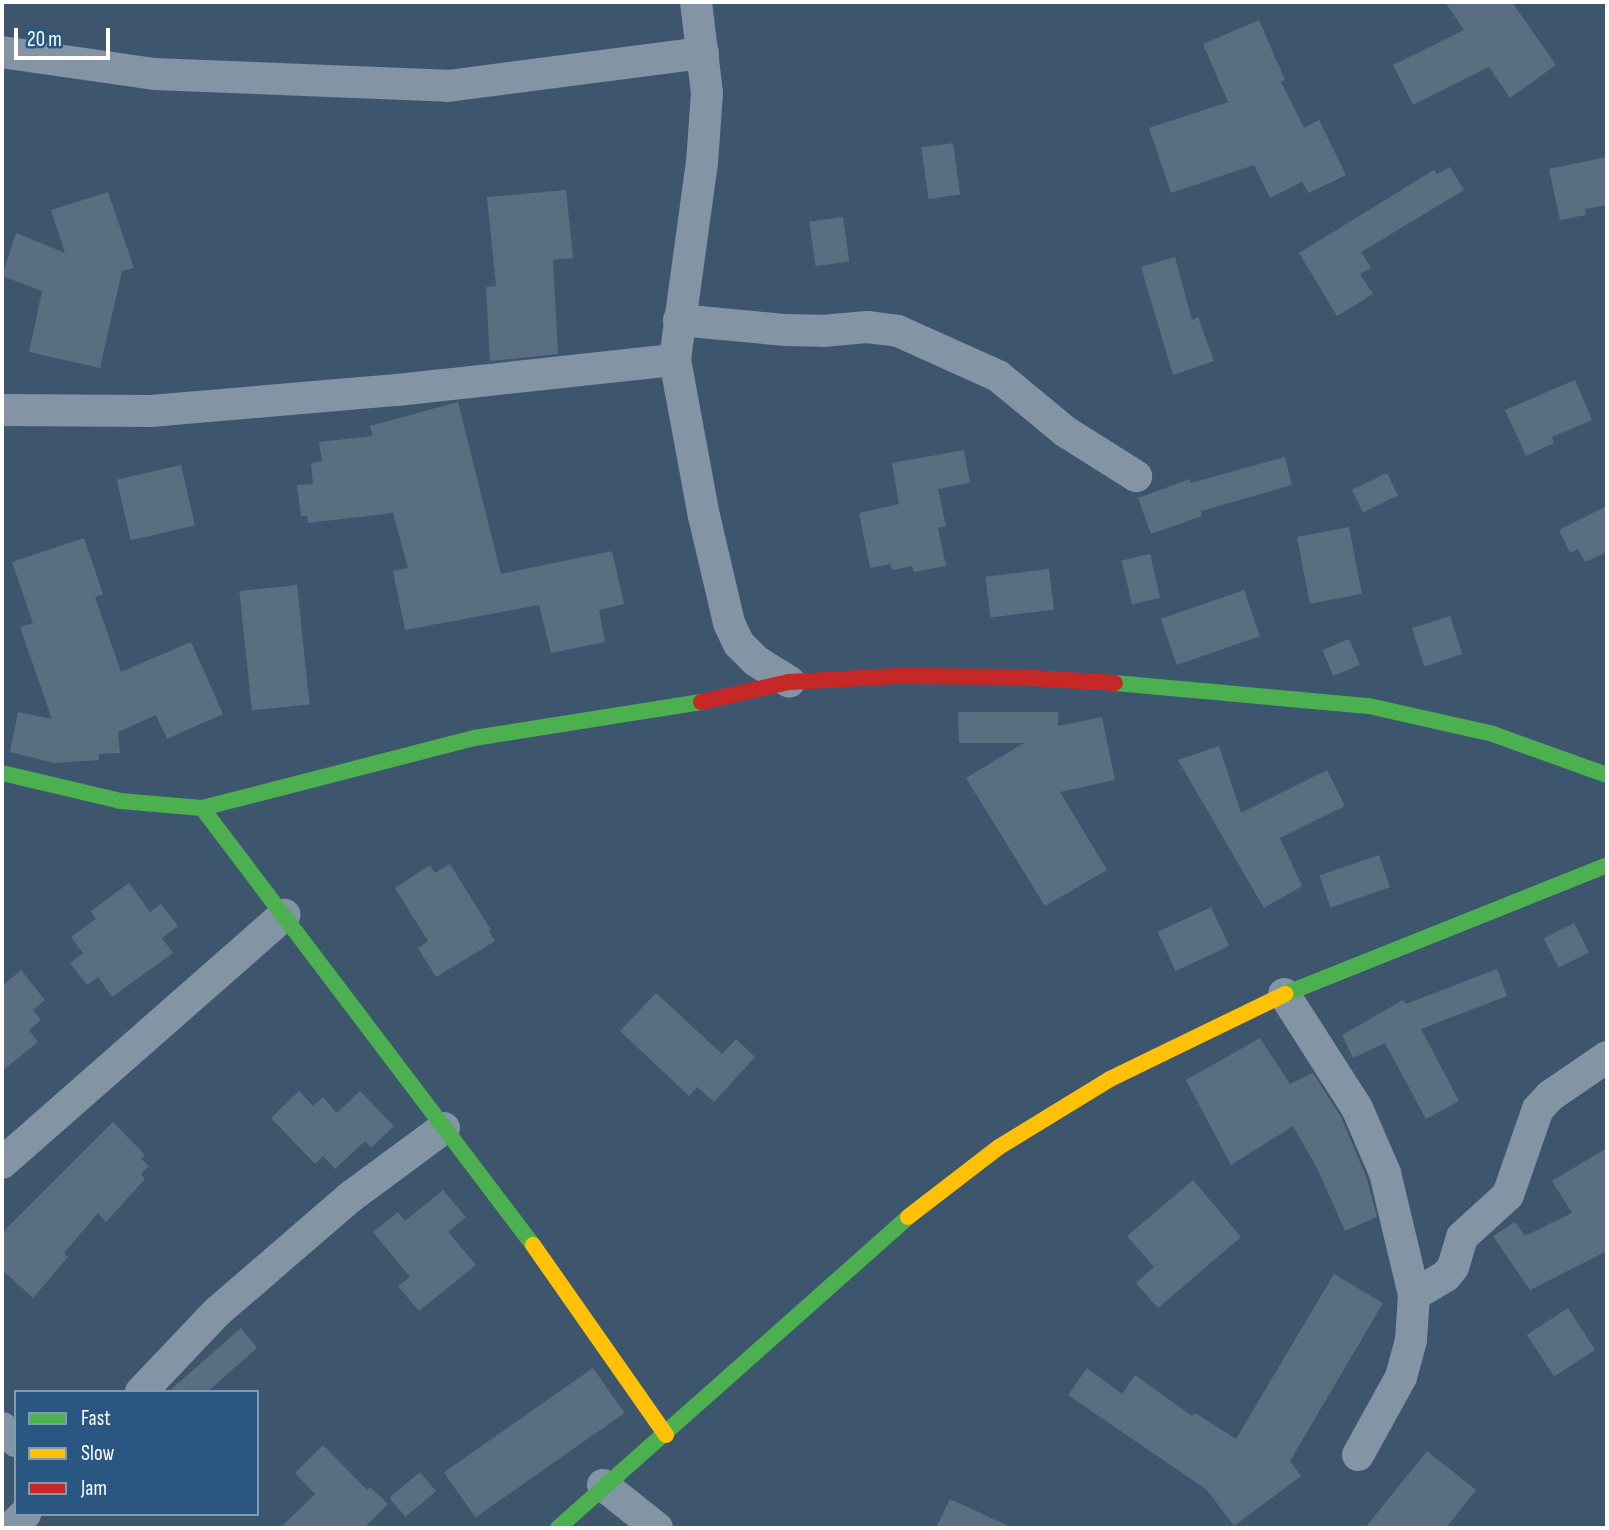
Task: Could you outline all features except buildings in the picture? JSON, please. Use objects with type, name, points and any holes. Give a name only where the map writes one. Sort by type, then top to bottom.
[{"type":"street","points":[[696,2],[707,93],[702,162],[679,320],[676,359],[704,516],[729,623],[739,644],[757,661],[789,682]]},
{"type":"street","points":[[2,52],[153,74],[448,86],[703,53]]},
{"type":"street","points":[[679,320],[784,330],[823,331],[867,327],[898,331],[998,376],[1066,432],[1136,476]]},
{"type":"street","points":[[2,410],[151,411],[397,390],[676,359]]},
{"type":"street","points":[[2,773],[120,801],[202,808],[474,738],[681,707],[789,682],[899,676],[1014,677],[1140,684],[1369,706],[1493,734],[1607,775]]},
{"type":"street","points":[[202,808],[550,1268],[666,1435]]},
{"type":"street","points":[[558,1528],[603,1485],[666,1435],[908,1217],[999,1147],[1111,1079],[1284,994],[1607,865]]},
{"type":"street","points":[[2,1163],[284,915]]},
{"type":"street","points":[[1284,994],[1357,1108],[1385,1173],[1414,1295],[1411,1340],[1401,1377],[1358,1455]]},
{"type":"street","points":[[1414,1295],[1446,1276],[1453,1267],[1462,1237],[1508,1195],[1538,1109],[1550,1096],[1607,1057]]},
{"type":"street","points":[[143,1390],[227,1303],[349,1198],[444,1128]]},
{"type":"street","points":[[603,1485],[657,1528]]},
{"type":"traffic: fast","points":[[1115,683],[1369,706],[1493,734],[1607,775]]},
{"type":"traffic: fast","points":[[2,773],[120,801],[202,808],[474,738],[701,702]]},
{"type":"traffic: fast","points":[[202,808],[533,1245]]},
{"type":"traffic: fast","points":[[1285,994],[1607,865]]},
{"type":"traffic: fast","points":[[558,1528],[908,1217]]},
{"type":"traffic: slow","points":[[908,1217],[999,1147],[1110,1079],[1285,994]]},
{"type":"traffic: slow","points":[[533,1245],[666,1435]]},
{"type":"traffic: jam","points":[[701,702],[789,682],[899,676],[1014,677],[1115,683]]}]
